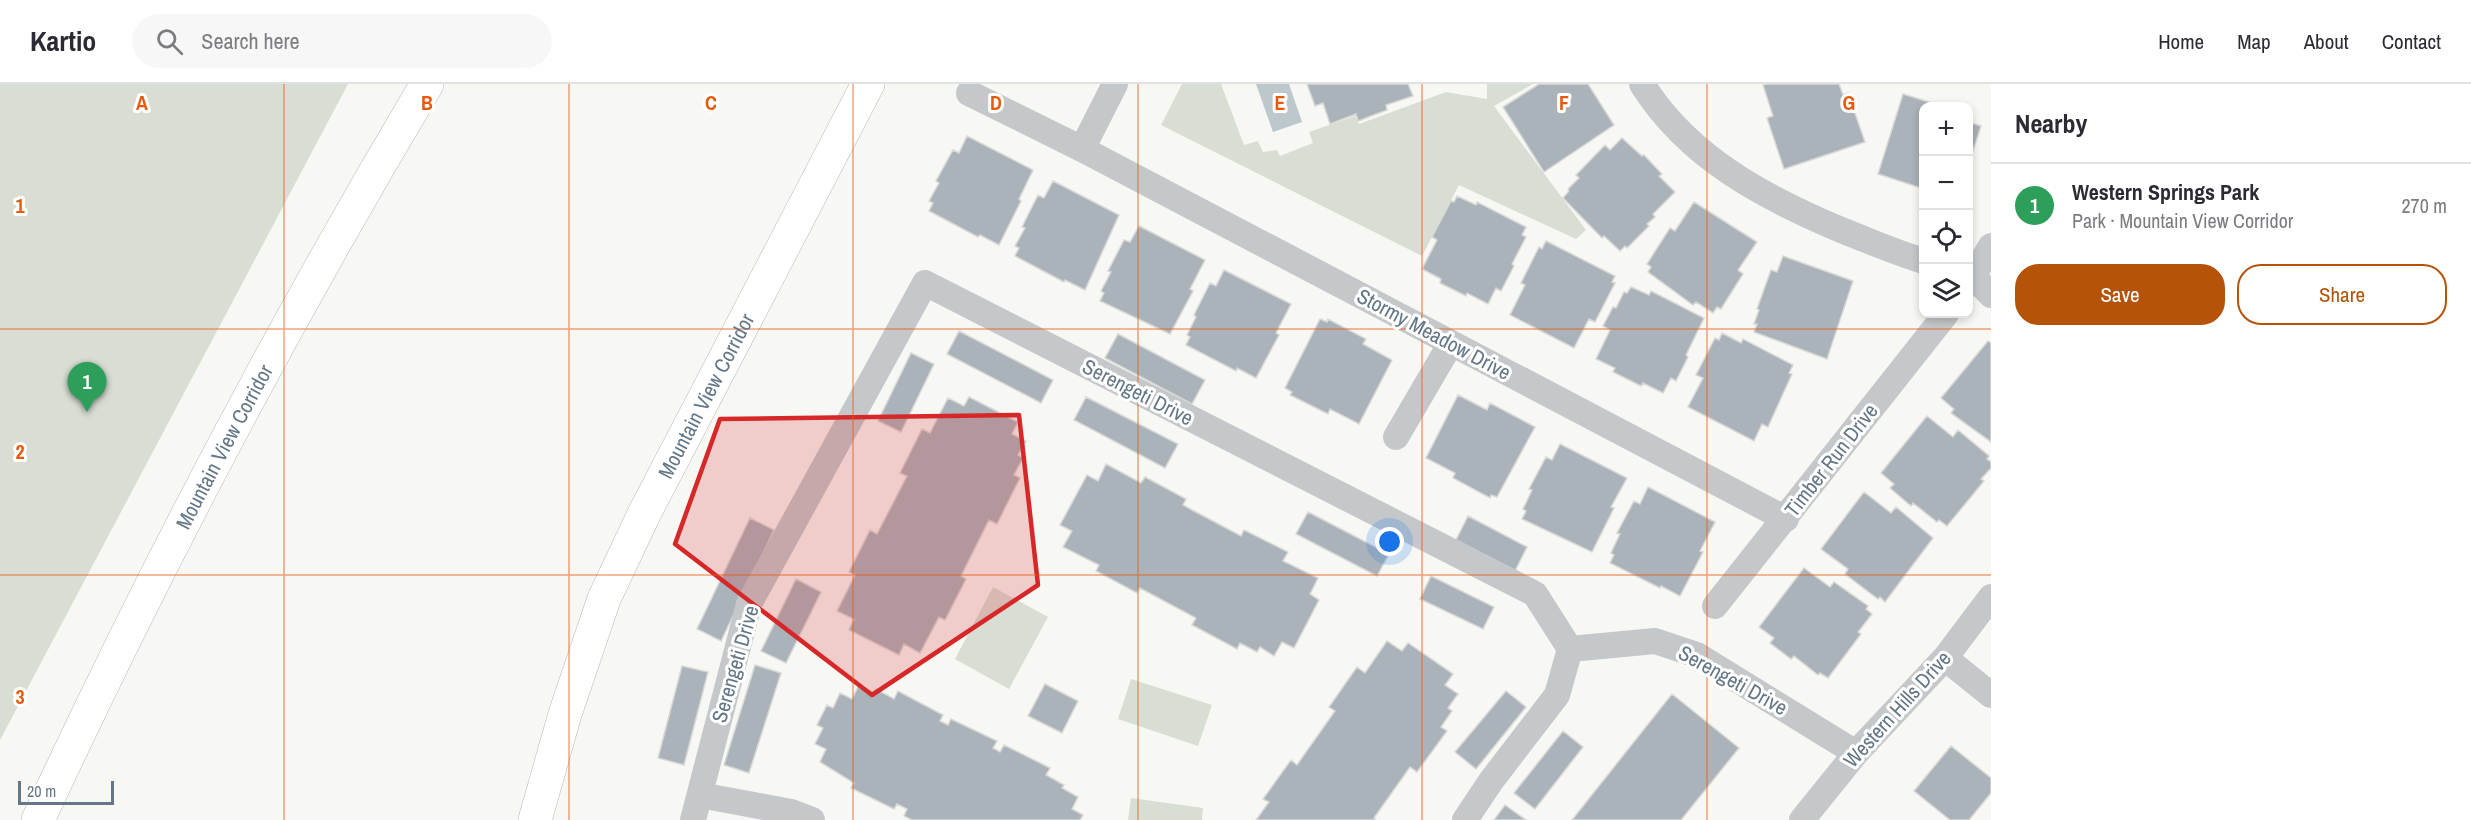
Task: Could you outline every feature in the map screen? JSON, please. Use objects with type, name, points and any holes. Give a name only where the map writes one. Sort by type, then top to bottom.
[{"type":"highway","name":"Mountain View Corridor","points":[[38,820],[74,743],[221,451],[365,189],[427,84]]},
{"type":"highway","name":"Mountain View Corridor","points":[[535,820],[565,714],[604,599],[644,514],[868,84]]},
{"type":"street","points":[[1082,149],[1115,84]]},
{"type":"street","points":[[1642,84],[1659,110],[1720,167],[1789,208],[1919,259]]},
{"type":"street","name":"Stormy Meadow Drive","points":[[969,93],[1082,149],[1786,519]]},
{"type":"street","points":[[1979,282],[1991,246]]},
{"type":"street","name":"Serengeti Drive","points":[[693,820],[749,604],[926,283],[1535,594],[1570,649],[1655,641],[1696,655],[1856,753]]},
{"type":"street","name":"Timber Run Drive","points":[[1715,606],[1943,318]]},
{"type":"street","points":[[1396,437],[1451,343]]},
{"type":"street","name":"Western Hills Drive","points":[[1802,820],[1856,753],[1945,658],[1991,597]]},
{"type":"street","points":[[1465,820],[1491,781],[1557,695],[1570,649]]},
{"type":"street","points":[[1945,658],[1991,695]]},
{"type":"street","points":[[700,795],[791,812],[812,820]]},
{"type":"highlighted area","points":[[1019,415],[1038,585],[872,695],[675,544],[720,419]]},
{"type":"shaded area","points":[[0,84],[348,84],[0,740]]},
{"type":"shaded area","points":[[1182,84],[1221,84],[1244,145],[1258,141],[1263,152],[1277,150],[1280,156],[1313,143],[1309,132],[1355,116],[1359,124],[1446,92],[1487,99],[1487,84],[1533,84],[1494,106],[1586,230],[1576,239],[1459,185],[1422,256],[1161,125]]},
{"type":"shaded area","points":[[1256,84],[1289,84],[1302,122],[1273,132]]},
{"type":"shaded area","points":[[993,587],[1048,617],[1009,689],[955,659]]},
{"type":"shaded area","points":[[1131,679],[1212,705],[1198,746],[1118,719]]},
{"type":"shaded area","points":[[1131,798],[1203,808],[1202,820],[1128,820]]},
{"type":"building","points":[[1307,84],[1408,84],[1413,96],[1386,105],[1387,110],[1358,121],[1356,114],[1330,124],[1323,103],[1315,106]]},
{"type":"building","points":[[1539,84],[1588,84],[1614,125],[1544,172],[1503,107]]},
{"type":"building","points":[[1839,84],[1843,95],[1848,93],[1865,142],[1784,169],[1767,118],[1773,116],[1763,85]]},
{"type":"building","points":[[1903,94],[1929,102],[1919,102],[1919,187],[1878,174]]},
{"type":"building","points":[[1973,124],[1981,126],[1973,151]]},
{"type":"building","points":[[967,136],[1033,170],[1019,199],[1021,201],[999,245],[980,235],[978,237],[929,211],[933,203],[929,201],[939,183],[936,181],[953,150],[959,153]]},
{"type":"building","points":[[1622,138],[1642,156],[1644,155],[1662,174],[1659,176],[1675,192],[1653,214],[1655,217],[1647,224],[1649,226],[1627,248],[1625,246],[1620,251],[1604,236],[1602,238],[1563,198],[1579,178],[1576,175],[1605,145],[1610,150]]},
{"type":"building","points":[[1053,181],[1119,215],[1085,290],[1065,280],[1064,282],[1015,256],[1019,248],[1015,246],[1025,228],[1022,227],[1038,195],[1044,198]]},
{"type":"building","points":[[1457,196],[1476,205],[1477,202],[1526,227],[1522,235],[1526,237],[1512,264],[1514,266],[1501,291],[1496,288],[1488,304],[1440,283],[1441,279],[1422,269],[1437,240],[1432,237],[1451,201],[1454,202]]},
{"type":"building","points":[[1694,202],[1757,242],[1738,270],[1743,274],[1721,309],[1717,307],[1713,313],[1696,302],[1693,305],[1648,272],[1651,267],[1647,264],[1670,228],[1675,231]]},
{"type":"building","points":[[1139,226],[1205,260],[1190,289],[1193,291],[1170,334],[1100,301],[1104,293],[1101,291],[1111,272],[1108,271],[1124,240],[1130,242]]},
{"type":"building","points":[[1546,241],[1615,276],[1612,282],[1615,283],[1595,322],[1589,319],[1574,348],[1510,315],[1525,285],[1521,283],[1539,247],[1542,249]]},
{"type":"building","points":[[1783,256],[1853,281],[1827,359],[1754,332],[1759,310],[1757,309],[1771,270],[1777,272]]},
{"type":"building","points":[[1224,270],[1291,304],[1276,333],[1279,335],[1256,378],[1237,368],[1236,371],[1186,345],[1190,337],[1187,335],[1196,317],[1194,315],[1210,283],[1216,286]]},
{"type":"building","points":[[1631,287],[1649,295],[1651,291],[1704,318],[1676,381],[1671,378],[1663,393],[1643,383],[1641,386],[1613,372],[1615,368],[1596,359],[1610,330],[1603,326],[1613,307],[1616,308],[1624,292],[1627,293]]},
{"type":"building","points":[[1320,319],[1327,322],[1328,319],[1366,339],[1363,344],[1392,360],[1359,424],[1330,409],[1328,414],[1290,395],[1292,392],[1285,388]]},
{"type":"building","points":[[959,331],[1053,380],[1041,403],[947,354]]},
{"type":"building","points":[[1722,333],[1741,343],[1743,339],[1793,365],[1789,373],[1792,374],[1768,427],[1762,424],[1754,441],[1688,407],[1703,378],[1696,375],[1715,338],[1719,340]]},
{"type":"building","points":[[1118,334],[1205,380],[1192,404],[1105,358]]},
{"type":"building","points":[[1988,341],[1991,343],[1991,442],[1951,413],[1954,409],[1941,398]]},
{"type":"building","points":[[911,353],[934,364],[901,432],[878,421]]},
{"type":"building","points":[[1458,395],[1487,410],[1490,403],[1535,427],[1497,497],[1491,495],[1490,498],[1453,478],[1455,473],[1426,458]]},
{"type":"building","points":[[969,397],[1018,422],[1012,434],[1026,441],[1018,455],[1023,458],[1014,475],[1020,478],[997,524],[989,520],[961,576],[966,579],[945,620],[939,617],[920,653],[904,644],[899,655],[849,630],[854,619],[837,611],[855,575],[849,572],[870,530],[877,534],[907,476],[900,473],[922,429],[930,433],[948,398],[964,406]]},
{"type":"building","points":[[1086,397],[1178,444],[1165,468],[1074,420]]},
{"type":"building","points":[[1927,416],[1953,437],[1958,430],[1989,456],[1987,459],[1991,462],[1991,468],[1981,479],[1984,481],[1947,526],[1939,520],[1937,522],[1913,503],[1911,506],[1890,488],[1894,484],[1881,473]]},
{"type":"building","points":[[1560,444],[1627,478],[1611,507],[1614,508],[1592,552],[1522,519],[1526,511],[1523,509],[1532,490],[1529,489],[1546,457],[1552,460]]},
{"type":"building","points":[[1106,464],[1141,483],[1145,477],[1186,499],[1183,505],[1241,536],[1244,530],[1288,552],[1283,561],[1318,578],[1310,594],[1319,600],[1294,648],[1282,642],[1274,656],[1260,647],[1257,652],[1240,643],[1237,649],[1192,625],[1196,618],[1140,588],[1137,593],[1096,571],[1099,565],[1063,547],[1072,531],[1060,525],[1087,475],[1098,481]]},
{"type":"building","points":[[1648,487],[1715,522],[1700,551],[1703,552],[1680,596],[1610,563],[1614,555],[1611,553],[1620,534],[1617,533],[1634,501],[1640,504]]},
{"type":"building","points":[[1864,492],[1891,513],[1896,507],[1933,538],[1885,602],[1845,574],[1848,569],[1821,549]]},
{"type":"building","points":[[1308,512],[1389,554],[1377,576],[1296,534]]},
{"type":"building","points":[[1468,516],[1527,547],[1515,571],[1456,540]]},
{"type":"building","points":[[750,518],[774,530],[721,641],[697,629]]},
{"type":"building","points":[[1804,568],[1830,587],[1834,582],[1868,606],[1866,609],[1872,614],[1858,632],[1861,634],[1828,678],[1820,673],[1818,675],[1794,656],[1791,659],[1770,643],[1774,638],[1759,627]]},
{"type":"building","points":[[1431,576],[1494,607],[1483,629],[1420,599]]},
{"type":"building","points":[[796,579],[821,592],[786,663],[761,651]]},
{"type":"building","points":[[1387,641],[1402,651],[1408,643],[1453,674],[1445,685],[1458,694],[1448,708],[1452,711],[1441,727],[1447,731],[1417,772],[1410,767],[1374,818],[1376,820],[1256,820],[1269,802],[1263,799],[1291,760],[1297,765],[1335,711],[1329,707],[1357,667],[1365,673]]},
{"type":"building","points":[[755,665],[781,673],[749,773],[724,765]]},
{"type":"building","points":[[682,666],[708,672],[684,765],[658,758]]},
{"type":"building","points":[[1045,684],[1078,701],[1062,733],[1028,716]]},
{"type":"building","points":[[859,685],[874,693],[876,689],[894,699],[898,691],[943,715],[940,721],[948,725],[951,719],[997,741],[993,748],[1000,752],[1004,745],[1050,768],[1046,775],[1064,785],[1062,788],[1078,797],[1072,809],[1083,815],[1080,820],[912,820],[904,816],[907,809],[897,804],[894,809],[851,788],[854,783],[820,762],[826,749],[815,744],[823,728],[817,725],[827,705],[833,708],[840,693],[852,699]]},
{"type":"building","points":[[1506,691],[1526,707],[1476,769],[1455,752]]},
{"type":"building","points":[[1672,694],[1739,748],[1681,820],[1572,820]]},
{"type":"building","points":[[1563,731],[1583,747],[1535,809],[1514,793]]},
{"type":"building","points":[[1951,746],[1991,778],[1991,793],[1969,820],[1950,820],[1914,791]]},
{"type":"building","points":[[1505,805],[1526,820],[1494,820]]},
{"type":"place","name":"Western Springs Park","points":[[87,412]]}]
